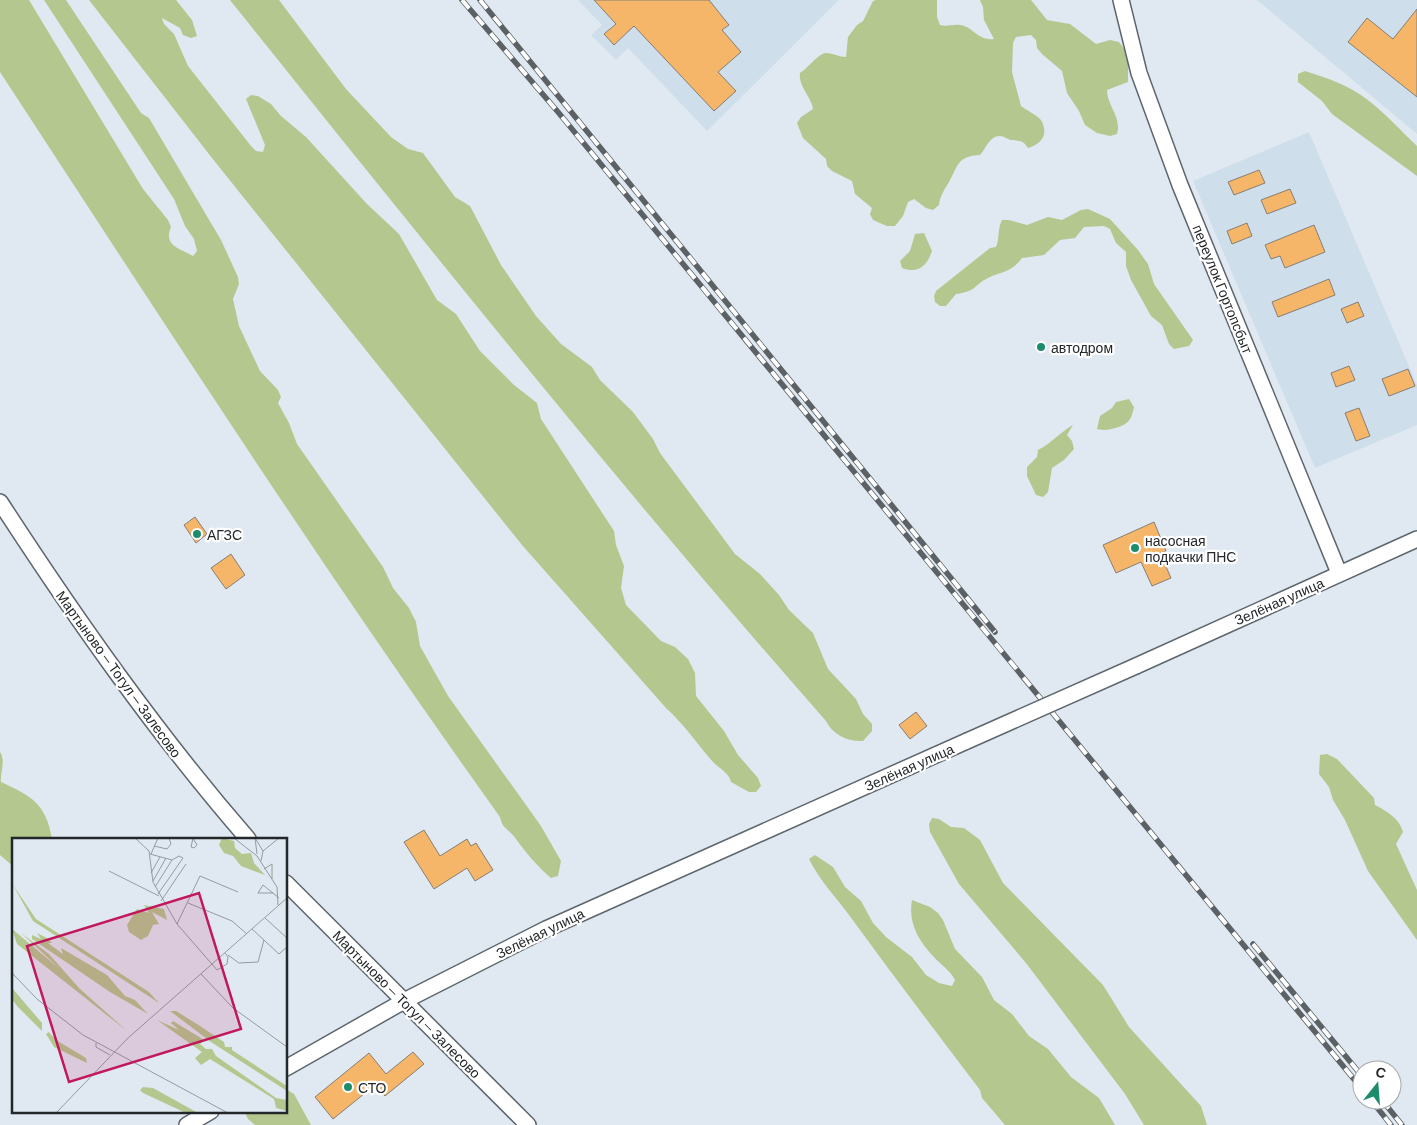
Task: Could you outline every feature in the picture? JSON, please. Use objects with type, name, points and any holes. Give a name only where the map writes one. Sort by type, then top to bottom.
[{"type":"street","name":"переулок Гортопсбыт","points":[[1122,0],[1139,73],[1180,184],[1339,573]]},
{"type":"street","name":"Мартыново — Тогул — Залесово","points":[[0,502],[55,587],[157,729],[247,838]]},
{"type":"street","name":"Зелёная улица","points":[[288,1067],[404,1001],[546,929],[1417,539]]},
{"type":"street","name":"Мартыново — Тогул — Залесово","points":[[288,884],[528,1125]]},
{"type":"street","points":[[187,1125],[209,1112]]},
{"type":"shaded area","points":[[578,0],[839,0],[707,131],[628,48],[616,60],[591,35],[602,25]]},
{"type":"shaded area","points":[[1257,0],[1417,0],[1417,134]]},
{"type":"shaded area","points":[[1309,132],[1417,385],[1417,425],[1315,468],[1193,181]]},
{"type":"green space","points":[[0,0],[29,0],[143,189],[168,220],[171,227],[169,238],[171,242],[174,246],[193,256],[197,251],[194,239],[185,226],[174,199],[44,0],[66,0],[141,113],[149,118],[221,240],[238,277],[239,284],[233,299],[239,326],[260,371],[278,390],[281,397],[278,403],[289,423],[297,444],[383,567],[393,588],[409,608],[416,622],[420,646],[448,696],[541,826],[561,861],[558,876],[551,878],[532,860],[514,836],[502,824],[500,817],[435,726],[246,447],[0,72]]},
{"type":"green space","points":[[89,0],[176,0],[192,20],[197,36],[191,38],[183,35],[180,28],[162,18],[164,24],[174,34],[188,66],[251,146],[256,151],[263,152],[265,145],[246,99],[251,95],[258,96],[271,104],[281,116],[306,137],[367,204],[399,234],[437,300],[456,314],[480,351],[514,385],[537,403],[541,419],[614,531],[616,545],[624,566],[621,588],[626,605],[661,641],[675,647],[688,659],[695,673],[696,696],[724,731],[738,755],[758,778],[761,786],[756,792],[749,792],[731,782],[726,774],[713,762],[679,721],[522,545],[212,158]]},
{"type":"green space","points":[[230,0],[279,0],[346,89],[391,137],[408,149],[423,153],[455,197],[470,206],[501,265],[536,316],[561,344],[592,367],[600,380],[633,412],[653,439],[660,453],[735,554],[760,574],[779,595],[789,610],[813,633],[828,669],[856,699],[863,714],[872,724],[872,731],[863,741],[847,739],[837,734],[749,633],[524,364]]},
{"type":"green space","points":[[937,0],[937,17],[940,25],[964,26],[983,38],[994,39],[984,20],[983,7],[980,0],[1031,0],[1047,20],[1070,24],[1096,44],[1110,40],[1119,42],[1128,54],[1128,82],[1107,90],[1109,101],[1118,122],[1117,134],[1110,136],[1097,133],[1085,125],[1079,111],[1067,93],[1062,71],[1042,54],[1037,48],[1036,40],[1031,35],[1016,37],[1013,43],[1012,72],[1021,106],[1041,120],[1044,130],[1043,138],[1037,144],[1028,148],[1021,141],[1001,136],[993,138],[980,155],[967,157],[959,163],[942,193],[939,205],[933,210],[926,208],[914,199],[908,202],[903,216],[895,226],[887,226],[873,220],[870,214],[872,208],[855,194],[852,181],[832,171],[827,166],[826,159],[803,138],[797,123],[801,117],[813,109],[801,82],[800,73],[823,54],[829,53],[846,57],[848,37],[857,25],[863,21],[873,1]]},
{"type":"green space","points":[[1305,71],[1347,87],[1369,101],[1387,117],[1417,146],[1417,176],[1332,114],[1322,101],[1298,82],[1298,74]]},
{"type":"green space","points":[[1088,209],[1110,219],[1138,250],[1148,264],[1154,284],[1193,340],[1189,346],[1174,349],[1169,344],[1162,325],[1151,316],[1131,280],[1126,266],[1126,252],[1116,243],[1110,229],[1104,226],[1084,227],[1075,238],[1060,240],[1044,255],[1022,258],[1010,269],[988,278],[972,290],[956,294],[946,306],[940,306],[935,302],[934,296],[936,291],[990,248],[996,247],[1002,220],[1027,225],[1048,217],[1062,220],[1081,210]]},
{"type":"green space","points":[[924,233],[932,251],[925,265],[913,270],[902,268],[900,261],[910,251],[915,234]]},
{"type":"green space","points":[[1129,399],[1134,407],[1128,422],[1115,428],[1097,429],[1100,416],[1112,408],[1116,402]]},
{"type":"green space","points":[[1073,425],[1067,435],[1072,441],[1074,449],[1064,460],[1052,468],[1048,492],[1043,497],[1036,495],[1027,476],[1027,467],[1037,457],[1038,450]]},
{"type":"green space","points":[[0,752],[3,763],[1,782],[36,802],[46,817],[52,838],[12,838],[12,865],[0,855]]},
{"type":"green space","points":[[1327,754],[1337,759],[1374,798],[1375,805],[1392,816],[1401,827],[1403,832],[1396,844],[1417,890],[1417,940],[1368,871],[1345,820],[1333,800],[1329,787],[1319,774],[1320,755]]},
{"type":"green space","points":[[932,818],[939,819],[951,827],[964,828],[980,840],[1003,883],[1103,985],[1129,1027],[1201,1106],[1207,1125],[1144,1125],[1125,1094],[1026,963],[959,884],[930,832],[929,824]]},
{"type":"green space","points":[[815,855],[833,867],[845,887],[861,901],[873,923],[886,937],[912,957],[926,975],[939,983],[952,986],[955,980],[953,976],[928,951],[919,938],[913,924],[912,900],[930,907],[938,913],[943,920],[955,949],[982,977],[994,1000],[1012,1014],[1029,1036],[1048,1049],[1071,1077],[1099,1098],[1115,1125],[1005,1125],[982,1098],[980,1090],[813,867],[809,859]]},
{"type":"green space","points":[[288,1090],[294,1094],[311,1125],[255,1125],[248,1119],[244,1112],[288,1112]]},
{"type":"building","points":[[594,0],[709,0],[729,25],[722,30],[741,52],[718,72],[736,91],[714,111],[634,26],[614,45],[604,34],[616,24]]},
{"type":"building","points":[[1417,9],[1417,97],[1348,42],[1367,18],[1393,39]]},
{"type":"building","points":[[1259,170],[1265,183],[1234,195],[1228,182]]},
{"type":"building","points":[[1290,189],[1296,203],[1267,214],[1261,200]]},
{"type":"building","points":[[1247,223],[1252,236],[1232,244],[1227,231]]},
{"type":"building","points":[[1314,225],[1325,252],[1285,268],[1280,256],[1271,259],[1265,245]]},
{"type":"building","points":[[1329,279],[1335,295],[1278,317],[1272,302]]},
{"type":"building","points":[[1358,302],[1364,316],[1347,323],[1341,309]]},
{"type":"building","points":[[1349,366],[1355,380],[1336,387],[1331,373]]},
{"type":"building","points":[[1408,369],[1415,386],[1389,396],[1382,379]]},
{"type":"building","points":[[1359,408],[1370,436],[1356,441],[1345,413]]},
{"type":"building","points":[[195,517],[207,534],[196,543],[184,525]]},
{"type":"building","name":"насосная подкачки ПНС","points":[[1154,522],[1166,551],[1160,553],[1171,578],[1152,586],[1141,562],[1116,573],[1103,545]]},
{"type":"building","points":[[231,554],[245,575],[226,589],[211,568]]},
{"type":"building","points":[[916,712],[927,726],[910,739],[899,725]]},
{"type":"building","points":[[424,830],[440,856],[467,839],[471,846],[476,843],[493,870],[475,881],[467,868],[434,889],[404,842]]},
{"type":"building","points":[[413,1052],[424,1064],[385,1096],[375,1085],[333,1119],[315,1097],[369,1053],[386,1074]]},
{"type":"railway","points":[[462,0],[558,112],[1352,1077]]},
{"type":"railway","points":[[480,0],[995,632]]},
{"type":"railway","points":[[1253,944],[1352,1064]]},
{"type":"railway","points":[[1379,1110],[1391,1125]]},
{"type":"railway","points":[[1390,1110],[1402,1125]]},
{"type":"place","name":"автодром","points":[[1041,347]]},
{"type":"place","name":"АГЗС","points":[[197,534]]},
{"type":"place","name":"насосная подкачки ПНС","points":[[1135,548]]},
{"type":"place","name":"СТО","points":[[348,1087]]}]
